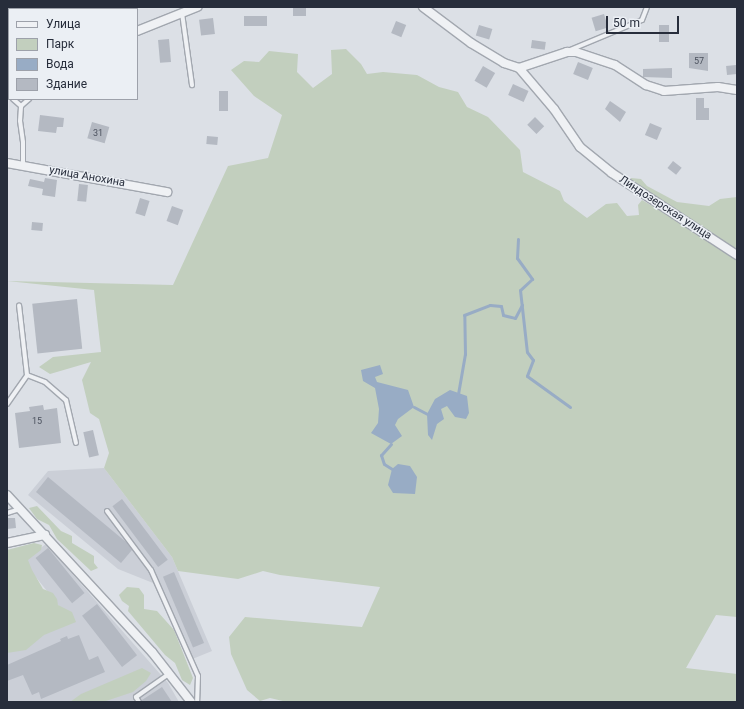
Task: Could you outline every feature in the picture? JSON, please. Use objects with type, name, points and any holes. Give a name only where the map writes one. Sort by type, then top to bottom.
[{"type":"street","points":[[138,31],[197,7]]},
{"type":"street","name":"Линдозерская улица","points":[[423,7],[471,43],[504,63],[520,68],[529,76],[585,151],[628,186],[737,255]]},
{"type":"street","points":[[520,68],[567,52],[576,52],[615,65],[646,85],[664,91],[718,87],[737,90]]},
{"type":"street","name":"улица Анохина","points":[[7,163],[167,192]]},
{"type":"street","points":[[7,495],[171,673],[191,702]]},
{"type":"street","points":[[7,543],[45,535]]},
{"type":"lane","points":[[567,52],[642,20],[647,7]]},
{"type":"lane","points":[[182,12],[192,85]]},
{"type":"lane","points":[[14,100],[22,106]]},
{"type":"lane","points":[[23,166],[24,142],[20,121],[22,106],[28,100]]},
{"type":"lane","points":[[7,404],[27,375],[19,305]]},
{"type":"lane","points":[[27,375],[45,382],[66,400],[76,442]]},
{"type":"lane","points":[[7,513],[20,509]]},
{"type":"lane","points":[[107,511],[140,552],[154,577],[198,676],[197,702]]},
{"type":"lane","points":[[139,702],[136,697],[171,673]]},
{"type":"shaded area","points":[[104,468],[172,557],[212,651],[190,660],[153,583],[118,569],[28,495],[48,471]]},
{"type":"shaded area","points":[[46,544],[168,683],[179,702],[7,702],[7,646],[71,621],[23,561]]},
{"type":"green space","points":[[346,49],[361,64],[367,74],[383,72],[417,75],[439,87],[458,92],[467,107],[488,117],[520,150],[523,172],[560,191],[564,201],[587,218],[606,204],[617,203],[627,216],[639,215],[638,205],[642,200],[695,231],[737,260],[737,617],[716,615],[686,668],[737,674],[737,702],[287,702],[270,698],[260,701],[247,690],[231,654],[229,637],[245,617],[362,627],[380,587],[280,575],[263,571],[238,579],[178,571],[172,557],[104,468],[109,453],[99,419],[90,413],[82,380],[91,362],[50,374],[39,367],[53,357],[101,352],[94,290],[7,281],[173,285],[228,166],[268,158],[282,115],[254,96],[231,70],[244,61],[259,62],[269,51],[298,54],[297,72],[313,88],[332,74],[331,50]]},
{"type":"green space","points":[[631,178],[641,179],[647,186],[677,202],[709,206],[720,199],[737,197],[737,250],[630,182]]},
{"type":"green space","points":[[37,506],[61,531],[72,536],[72,543],[94,556],[94,563],[98,568],[91,571],[57,539],[49,525],[37,519],[29,508]]},
{"type":"green space","points":[[34,543],[42,545],[41,550],[28,560],[32,570],[43,589],[53,593],[57,599],[58,605],[72,612],[76,622],[44,635],[26,650],[7,653],[7,550]]},
{"type":"green space","points":[[127,587],[139,588],[144,595],[144,609],[157,611],[174,630],[193,678],[190,685],[182,680],[175,663],[165,655],[128,611],[129,606],[122,601],[119,595]]},
{"type":"green space","points":[[142,668],[151,673],[146,681],[133,692],[103,702],[70,702],[81,694]]},
{"type":"water","points":[[380,365],[383,374],[375,377],[377,382],[408,390],[414,407],[398,419],[395,425],[402,436],[391,444],[371,433],[378,423],[379,409],[375,388],[363,381],[361,370]]},
{"type":"water","points":[[450,390],[467,396],[469,413],[466,419],[455,417],[447,406],[441,409],[444,419],[437,424],[432,440],[428,435],[427,414],[435,399]]},
{"type":"water","points":[[398,464],[410,466],[417,477],[415,494],[393,493],[388,485],[392,469]]},
{"type":"building","points":[[293,7],[306,7],[306,16],[293,16]]},
{"type":"building","points":[[604,14],[608,27],[596,31],[592,18]]},
{"type":"building","points":[[244,16],[267,16],[267,26],[244,26]]},
{"type":"building","points":[[213,18],[215,34],[201,36],[199,20]]},
{"type":"building","points":[[396,21],[406,25],[401,37],[391,33]]},
{"type":"building","points":[[479,25],[492,29],[489,40],[476,36]]},
{"type":"building","points":[[659,25],[669,25],[669,42],[659,42]]},
{"type":"building","points":[[169,39],[171,62],[160,63],[158,40]]},
{"type":"building","points":[[532,40],[546,42],[545,50],[531,48]]},
{"type":"building","points":[[689,53],[708,53],[708,71],[689,68]]},
{"type":"building","points":[[578,62],[593,68],[588,80],[573,74]]},
{"type":"building","points":[[736,65],[737,74],[727,75],[726,66]]},
{"type":"building","points":[[483,66],[495,73],[487,88],[474,81]]},
{"type":"building","points":[[672,68],[672,78],[643,77],[643,69]]},
{"type":"building","points":[[513,84],[529,91],[524,102],[508,95]]},
{"type":"building","points":[[219,91],[228,91],[228,111],[219,111]]},
{"type":"building","points":[[696,98],[704,98],[704,108],[709,108],[709,120],[696,120]]},
{"type":"building","points":[[610,101],[626,112],[620,122],[605,109]]},
{"type":"building","points":[[40,115],[64,118],[63,127],[57,127],[56,133],[38,131]]},
{"type":"building","points":[[535,117],[544,126],[536,134],[527,125]]},
{"type":"building","points":[[92,122],[109,127],[105,143],[87,138]]},
{"type":"building","points":[[650,123],[662,128],[657,140],[645,135]]},
{"type":"building","points":[[207,136],[218,137],[217,145],[206,144]]},
{"type":"building","points":[[673,161],[682,168],[676,175],[667,168]]},
{"type":"building","points":[[45,178],[57,180],[55,197],[42,195],[43,189],[28,186],[30,179],[44,182]]},
{"type":"building","points":[[79,184],[88,185],[86,202],[77,201]]},
{"type":"building","points":[[140,198],[150,201],[145,216],[135,213]]},
{"type":"building","points":[[172,206],[183,210],[178,225],[167,221]]},
{"type":"building","points":[[32,222],[43,223],[42,231],[31,230]]},
{"type":"building","points":[[77,299],[82,349],[37,353],[32,304]]},
{"type":"building","points":[[43,405],[44,410],[57,408],[61,443],[19,448],[15,413],[30,411],[29,407]]},
{"type":"building","points":[[93,430],[99,455],[89,458],[83,432]]},
{"type":"building","points":[[48,477],[126,542],[132,550],[121,563],[36,492]]},
{"type":"building","points":[[122,499],[168,560],[158,567],[112,506]]},
{"type":"building","points":[[7,518],[15,518],[16,528],[7,529]]},
{"type":"building","points":[[48,548],[85,593],[72,603],[36,558]]},
{"type":"building","points":[[174,572],[204,643],[193,648],[163,577]]},
{"type":"building","points":[[97,604],[137,655],[122,667],[82,616]]},
{"type":"building","points":[[79,635],[89,660],[98,656],[105,672],[41,699],[39,692],[32,695],[23,675],[7,681],[7,665],[61,641],[60,639],[67,636],[68,639]]},
{"type":"building","points":[[162,687],[172,702],[142,702],[142,700]]},
{"type":"waterway","points":[[518,239],[517,258],[532,279],[520,290],[527,352],[533,360],[527,376],[570,407]]},
{"type":"waterway","points":[[458,394],[465,354],[464,315],[490,305],[501,306],[503,315],[515,318],[522,305]]},
{"type":"waterway","points":[[414,407],[427,414]]},
{"type":"waterway","points":[[391,444],[381,455],[384,464],[392,469]]}]
